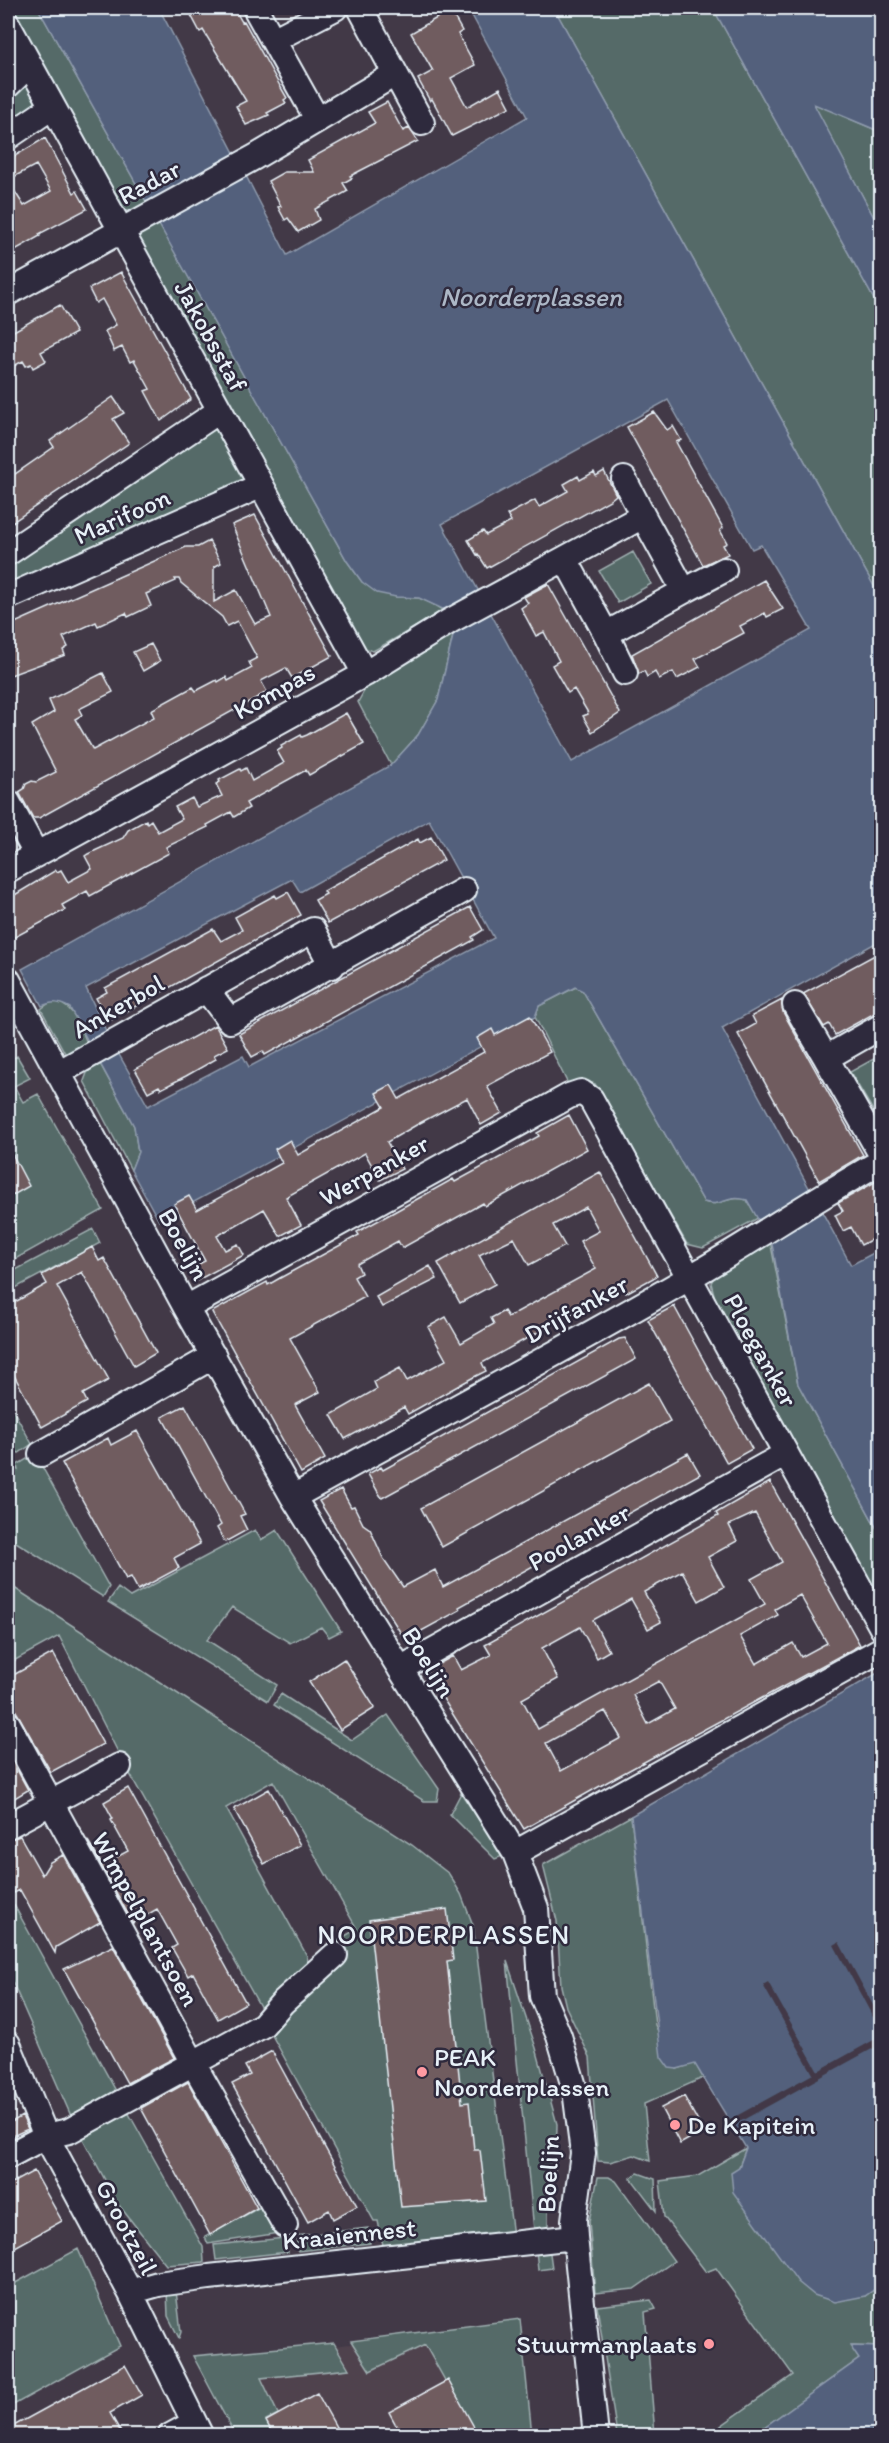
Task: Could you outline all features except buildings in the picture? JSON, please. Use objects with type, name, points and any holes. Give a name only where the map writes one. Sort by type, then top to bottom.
[{"type":"street","points":[[255,8],[317,119]]},
{"type":"street","points":[[273,40],[335,8]]},
{"type":"street","points":[[360,8],[422,123]]},
{"type":"street","name":"Jakobsstaf","points":[[8,25],[52,107],[130,225],[219,411],[365,674]]},
{"type":"street","points":[[8,85],[29,65]]},
{"type":"street","name":"Radar","points":[[8,292],[255,157],[395,74]]},
{"type":"street","points":[[8,137],[52,107]]},
{"type":"street","name":"Marifoon","points":[[8,553],[219,411]]},
{"type":"street","points":[[624,479],[684,591]]},
{"type":"street","name":"Marifoon","points":[[8,597],[260,486]]},
{"type":"street","name":"Kompas","points":[[8,870],[365,674],[450,621],[643,516]]},
{"type":"street","points":[[565,559],[625,673]]},
{"type":"street","points":[[606,634],[724,570]]},
{"type":"street","points":[[8,802],[36,854]]},
{"type":"street","name":"Ankerbol","points":[[206,988],[230,1021],[332,966],[464,890]]},
{"type":"street","name":"Ankerbol","points":[[58,1073],[313,930],[332,966]]},
{"type":"street","name":"Boelijn","points":[[8,980],[186,1308],[293,1497],[515,1853],[536,1908],[542,1996],[559,2036],[575,2090],[583,2153],[574,2220],[575,2237],[596,2436]]},
{"type":"street","points":[[795,1005],[882,1155]]},
{"type":"street","points":[[826,1058],[882,1026]]},
{"type":"street","name":"Werpanker","points":[[186,1308],[569,1096],[581,1092],[591,1099]]},
{"type":"street","name":"Ploeganker","points":[[591,1099],[882,1628]]},
{"type":"street","name":"Drijfanker","points":[[293,1497],[689,1278],[760,1236],[819,1196],[882,1161]]},
{"type":"street","points":[[41,1454],[214,1356]]},
{"type":"street","name":"Poolanker","points":[[399,1669],[786,1454]]},
{"type":"street","points":[[515,1853],[882,1649]]},
{"type":"street","name":"Wimpelplantsoen","points":[[8,1724],[193,2063],[285,2225]]},
{"type":"street","points":[[8,1826],[119,1766]]},
{"type":"street","points":[[8,2156],[57,2133],[263,2025],[283,2002],[334,1955]]},
{"type":"street","name":"Grootzeil","points":[[8,2044],[57,2133],[130,2292],[197,2429]]},
{"type":"street","name":"Kraaiennest","points":[[130,2292],[158,2284],[209,2277],[575,2237]]},
{"type":"street","points":[[170,2436],[197,2429]]},
{"type":"shaded area","points":[[513,2324],[526,2435],[245,2435],[205,2362]]},
{"type":"green space","points":[[11,8],[38,8],[147,203],[132,212],[123,210]]},
{"type":"green space","points":[[554,8],[713,8],[881,312],[881,599]]},
{"type":"green space","points":[[28,80],[41,108],[8,130],[8,93]]},
{"type":"green space","points":[[813,103],[881,132],[881,231]]},
{"type":"green space","points":[[157,220],[347,561],[362,582],[396,597],[419,598],[444,611],[373,651],[363,648],[137,239],[141,229]]},
{"type":"green space","points":[[212,426],[218,429],[246,483],[8,587],[8,569]]},
{"type":"green space","points":[[633,552],[651,584],[618,603],[599,571]]},
{"type":"green space","points":[[451,629],[453,636],[438,700],[418,735],[391,765],[358,702],[369,682]]},
{"type":"green space","points":[[576,987],[583,991],[704,1202],[747,1200],[758,1218],[703,1248],[687,1244],[595,1084],[582,1080],[569,1086],[535,1017],[539,1006]]},
{"type":"green space","points":[[52,1001],[66,1006],[71,1011],[88,1045],[69,1054],[65,1053],[41,1009]]},
{"type":"green space","points":[[881,1055],[881,1124],[850,1072]]},
{"type":"green space","points":[[17,1056],[30,1078],[14,1086],[23,1102],[38,1094],[103,1210],[8,1263],[8,1061]]},
{"type":"green space","points":[[99,1062],[134,1126],[138,1152],[131,1170],[84,1081],[87,1073]]},
{"type":"green space","points":[[93,1229],[100,1243],[8,1292],[8,1274]]},
{"type":"green space","points":[[770,1240],[798,1384],[881,1536],[881,1600],[716,1302],[711,1283],[717,1271]]},
{"type":"green space","points":[[8,1401],[32,1444],[19,1453],[8,1447]]},
{"type":"green space","points":[[35,1454],[109,1587],[103,1597],[8,1537],[8,1464],[18,1470],[17,1465]]},
{"type":"green space","points":[[255,1530],[261,1540],[277,1530],[341,1631],[329,1637],[321,1627],[290,1643],[232,1607],[207,1640],[277,1685],[268,1701],[108,1602],[118,1588],[130,1597]]},
{"type":"green space","points":[[8,1584],[412,1845],[449,1874],[461,1894],[473,1925],[513,2236],[384,2250],[378,2221],[374,2221],[268,2028],[347,1956],[338,1940],[357,1929],[273,1781],[226,1808],[307,1956],[308,1962],[262,2010],[121,1758],[59,1636],[8,1664]]},
{"type":"green space","points":[[281,1694],[352,1740],[388,1715],[439,1789],[437,1801],[424,1801],[274,1705]]},
{"type":"green space","points":[[461,1793],[503,1856],[495,1859],[450,1814]]},
{"type":"green space","points":[[631,1816],[655,2025],[677,2069],[695,2063],[703,2078],[644,2104],[650,2161],[634,2155],[610,2162],[598,2161],[590,2057],[566,2007],[561,1986],[557,1921],[543,1865]]},
{"type":"green space","points":[[8,1894],[116,2091],[71,2116],[8,1972]]},
{"type":"green space","points":[[507,1961],[536,2048],[557,2124],[556,2163],[548,2210],[548,2239],[552,2268],[538,2270]]},
{"type":"green space","points":[[128,2112],[203,2247],[204,2262],[166,2265],[118,2204],[82,2137]]},
{"type":"green space","points":[[746,2148],[739,2167],[865,2296],[881,2284],[881,2347],[851,2346],[859,2359],[753,2435],[708,2435],[793,2375],[716,2268],[706,2272],[664,2217],[660,2181],[698,2176]]},
{"type":"green space","points":[[638,2173],[655,2179],[656,2211],[631,2178]]},
{"type":"green space","points":[[598,2177],[609,2177],[616,2181],[674,2261],[634,2289],[595,2293],[589,2221]]},
{"type":"green space","points":[[264,2205],[279,2233],[208,2244],[205,2237]]},
{"type":"green space","points":[[368,2228],[370,2243],[298,2251],[296,2236]]},
{"type":"green space","points":[[285,2238],[288,2252],[216,2260],[214,2245]]},
{"type":"green space","points":[[78,2249],[120,2346],[8,2408],[8,2287]]},
{"type":"green space","points":[[167,2290],[176,2291],[181,2332],[179,2338],[168,2316]]},
{"type":"green space","points":[[651,2300],[656,2309],[645,2312],[655,2435],[617,2435],[597,2306]]},
{"type":"green space","points":[[520,2319],[532,2435],[476,2435],[425,2345],[370,2371],[351,2341]]},
{"type":"green space","points":[[334,2343],[349,2369],[261,2378],[278,2414],[266,2420],[274,2435],[235,2435],[193,2356]]},
{"type":"water","name":"Noorderplassen","points":[[38,8],[164,8],[160,10],[287,255],[527,117],[468,8],[554,8],[881,599],[881,940],[722,1028],[851,1265],[881,1249],[881,1536],[798,1384],[772,1244],[747,1200],[704,1202],[583,991],[575,987],[539,1006],[535,1017],[159,1221],[131,1170],[138,1152],[134,1126],[70,1008],[56,1003],[42,1006],[22,969],[391,765],[418,735],[438,700],[453,636],[445,610],[419,598],[377,593],[362,582],[347,561]],"holes":[[[668,400],[752,549],[761,545],[811,630],[572,762],[442,524]],[[429,820],[494,938],[249,1067],[243,1056],[148,1106],[108,1035],[86,988],[292,879],[300,892]]]},
{"type":"water","points":[[713,8],[881,8],[881,132],[814,104],[881,231],[881,312]]},
{"type":"water","name":"Noorderplassen","points":[[881,1671],[882,2284],[865,2296],[835,2302],[814,2295],[798,2282],[733,2192],[731,2172],[739,2167],[746,2148],[695,2064],[677,2069],[669,2068],[661,2057],[631,1816]]},
{"type":"water","points":[[850,2346],[881,2347],[881,2426],[865,2435],[753,2435],[859,2359]]},
{"type":"pier","points":[[839,1942],[881,2020],[881,2032],[834,1945]]},
{"type":"pier","points":[[768,1982],[818,2071],[881,2036],[881,2044],[732,2126],[729,2120],[813,2074],[763,1985]]},
{"type":"place","name":"PEAK Noorderplassen","points":[[422,2072]]},
{"type":"place","name":"De Kapitein","points":[[675,2125]]},
{"type":"place","name":"Stuurmanplaats","points":[[709,2344]]},
{"type":"district","name":"NOORDERPLASSEN","points":[[444,1934]]}]
